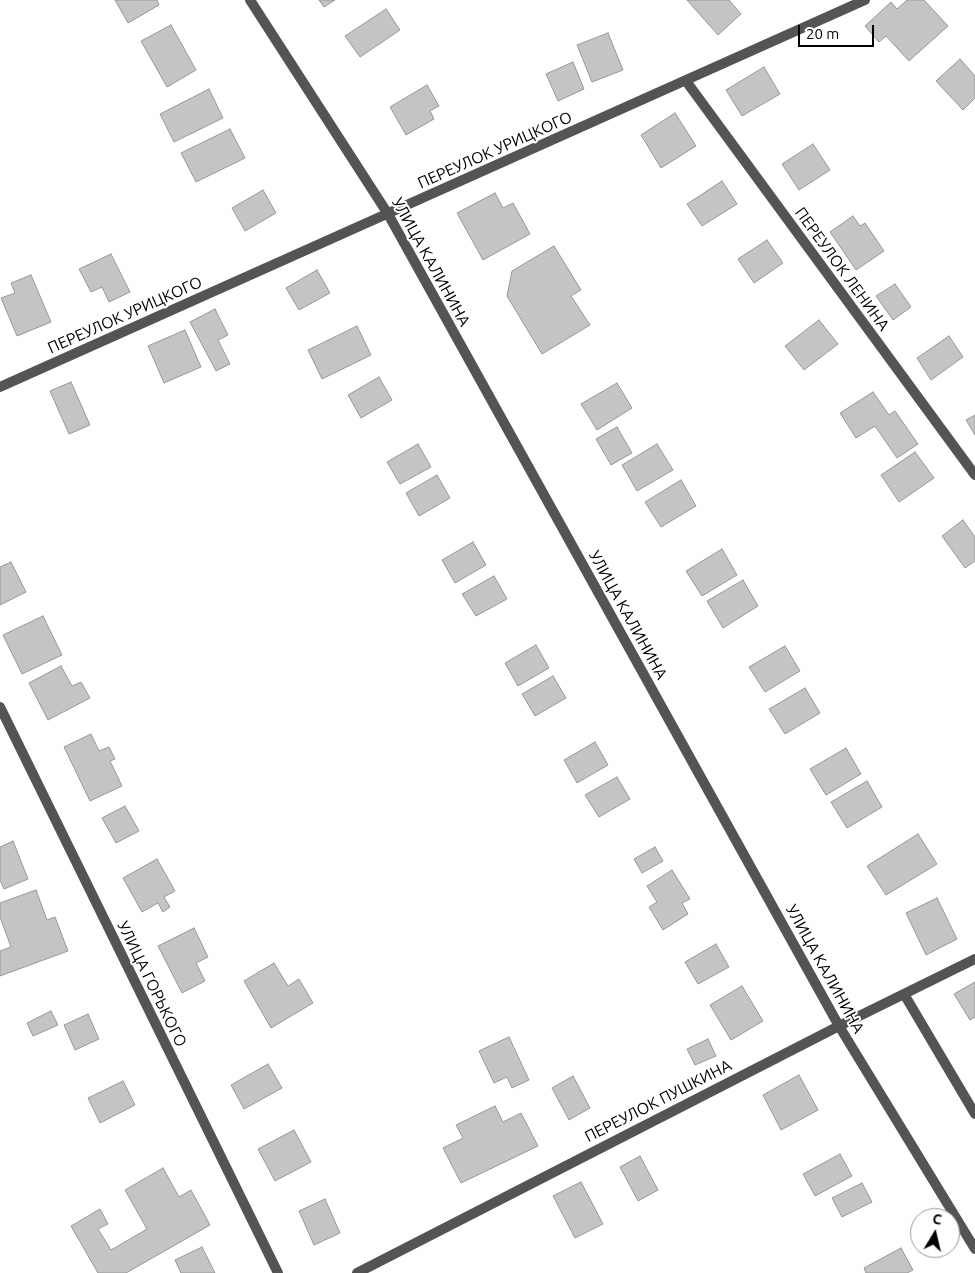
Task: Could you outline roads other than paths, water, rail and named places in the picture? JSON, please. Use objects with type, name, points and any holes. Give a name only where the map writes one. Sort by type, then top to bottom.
[{"type":"street","name":"УЛИЦА КАЛИНИНА","points":[[250,0],[388,214],[839,1026],[975,1249]]},
{"type":"street","name":"ПЕРЕУЛОК УРИЦКОГО","points":[[0,387],[866,0]]},
{"type":"street","name":"ПЕРЕУЛОК ЛЕНИНА","points":[[686,81],[975,475]]},
{"type":"street","name":"УЛИЦА ГОРЬКОГО","points":[[0,708],[278,1273]]},
{"type":"street","name":"ПЕРЕУЛОК ПУШКИНА","points":[[357,1273],[839,1026],[975,959]]},
{"type":"street","points":[[904,994],[975,1114]]}]
